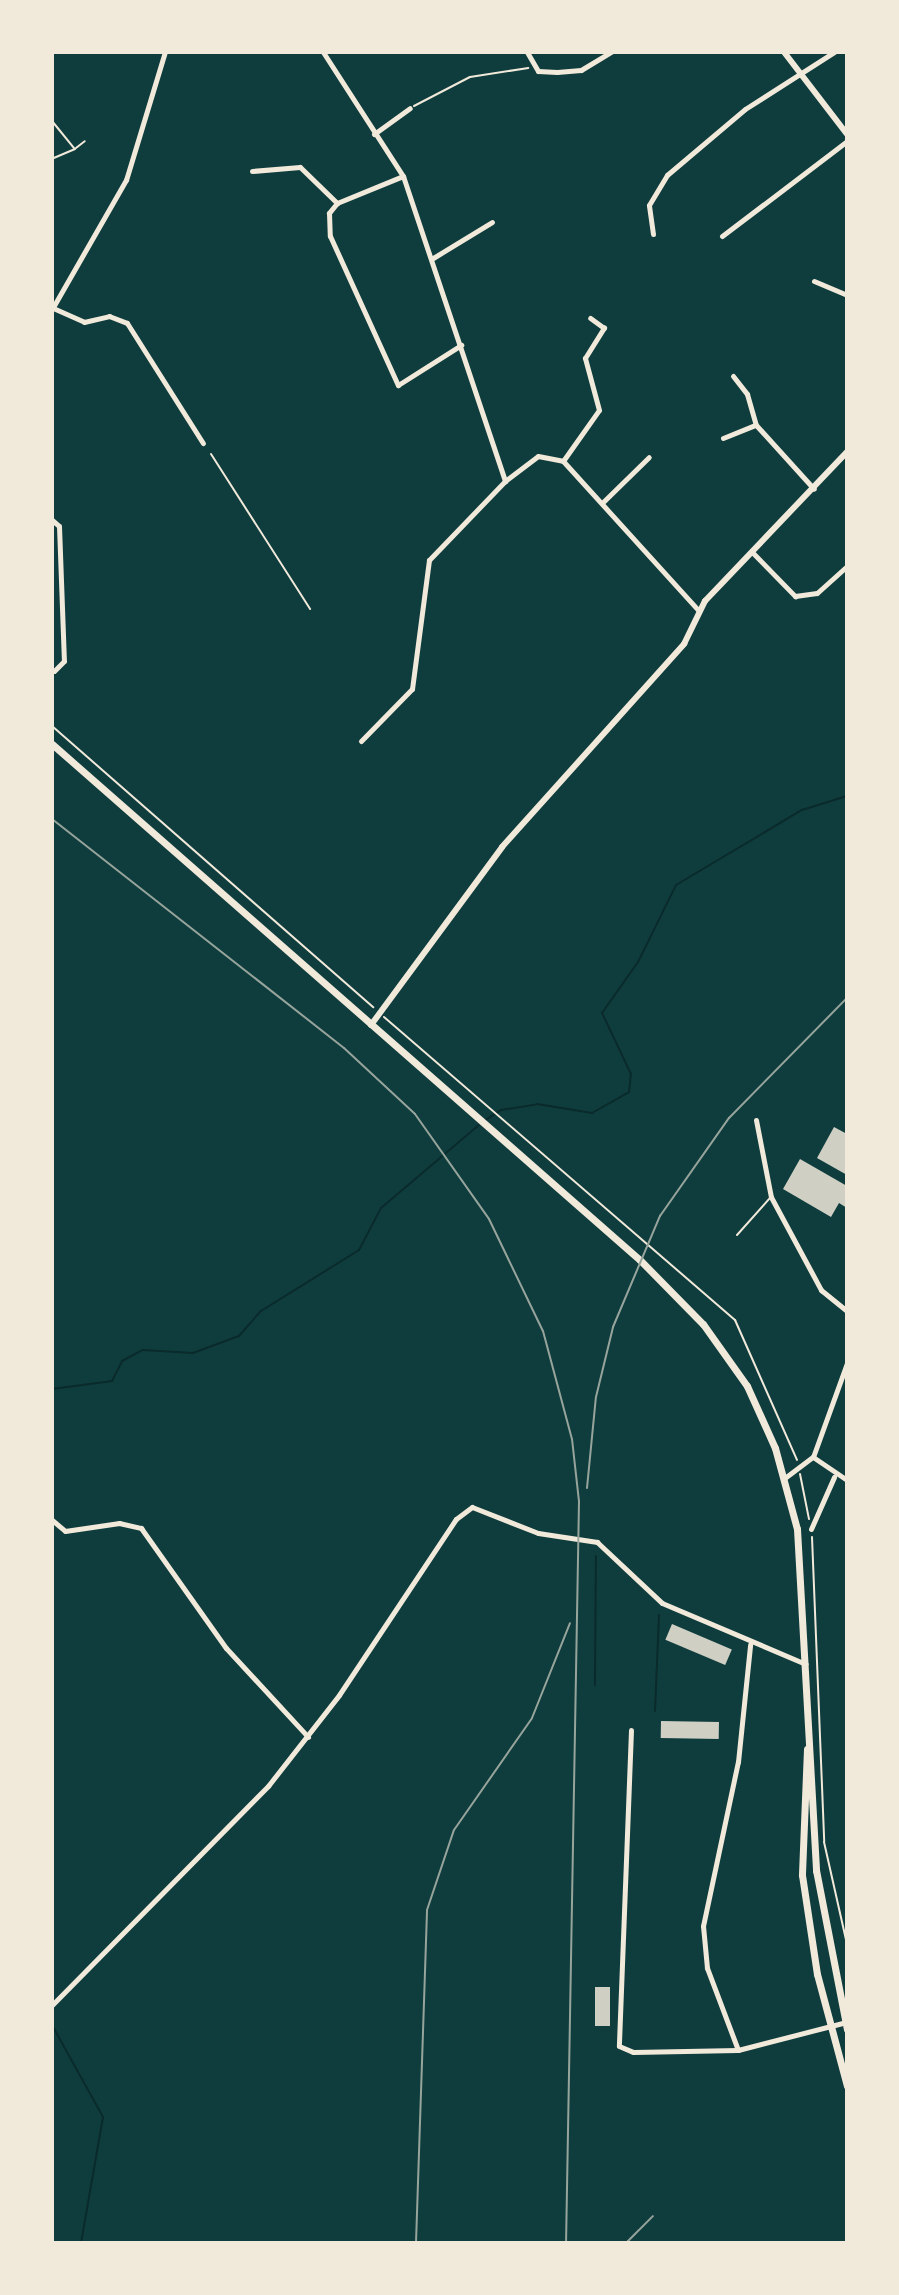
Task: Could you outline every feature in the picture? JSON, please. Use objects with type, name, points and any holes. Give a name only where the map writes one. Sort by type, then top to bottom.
[{"type":"main road","points":[[52,744],[490,1130],[703,1324],[752,1395],[786,1477],[800,1555],[808,1739],[802,1875],[830,2027],[847,2086]]},
{"type":"main road","points":[[808,1739],[820,1901],[846,2025]]},
{"type":"street","points":[[165,52],[126,180],[52,309],[84,322],[109,316],[127,323],[203,443]]},
{"type":"street","points":[[323,52],[403,176],[433,258],[505,481]]},
{"type":"street","points":[[527,52],[533,66],[574,71],[611,52]]},
{"type":"street","points":[[784,52],[847,134]]},
{"type":"street","points":[[653,234],[649,205],[667,175],[800,73],[834,52]]},
{"type":"street","points":[[374,134],[410,108]]},
{"type":"street","points":[[722,236],[847,141]]},
{"type":"street","points":[[252,171],[300,167],[337,203]]},
{"type":"street","points":[[403,176],[337,203],[329,213],[330,236],[394,381],[405,386],[461,345]]},
{"type":"street","points":[[433,258],[492,222]]},
{"type":"street","points":[[814,281],[847,295]]},
{"type":"street","points":[[563,461],[599,410],[585,358],[604,328],[590,318]]},
{"type":"street","points":[[733,376],[747,394],[756,425],[814,489]]},
{"type":"street","points":[[723,438],[756,425]]},
{"type":"street","points":[[371,1025],[502,847],[684,644],[699,611],[847,452]]},
{"type":"street","points":[[361,741],[412,689],[429,560],[505,481],[538,456],[563,461],[699,611]]},
{"type":"street","points":[[603,502],[649,457]]},
{"type":"street","points":[[52,520],[59,526],[64,661],[54,671]]},
{"type":"street","points":[[752,552],[795,596],[817,593],[847,566]]},
{"type":"street","points":[[756,1120],[771,1197],[821,1290],[847,1311]]},
{"type":"street","points":[[786,1477],[813,1457],[847,1363]]},
{"type":"street","points":[[813,1457],[834,1477],[847,1480]]},
{"type":"street","points":[[811,1529],[834,1477]]},
{"type":"street","points":[[52,2005],[246,1811],[308,1737],[456,1519],[472,1507],[538,1533],[597,1542],[662,1603],[750,1645],[807,1664]]},
{"type":"street","points":[[52,1520],[65,1531],[119,1523],[141,1528],[226,1648],[308,1737]]},
{"type":"street","points":[[738,2050],[707,1968],[703,1926],[738,1762],[750,1645]]},
{"type":"street","points":[[631,1730],[619,2046],[633,2052],[738,2050],[846,2025]]},
{"type":"lane","points":[[737,1235],[771,1197]]},
{"type":"path","points":[[410,108],[458,81],[533,66]]},
{"type":"path","points":[[52,121],[75,149]]},
{"type":"path","points":[[52,159],[85,141]]},
{"type":"path","points":[[211,454],[310,609]]},
{"type":"path","points":[[52,726],[498,1118],[735,1320],[799,1468],[811,1529],[824,1842],[847,1944]]},
{"type":"building","points":[[834,1127],[847,1134],[847,1175],[817,1158]]},
{"type":"building","points":[[800,1159],[847,1186],[847,1208],[839,1203],[831,1217],[783,1189]]},
{"type":"building","points":[[672,1624],[732,1649],[725,1665],[665,1640]]},
{"type":"building","points":[[661,1721],[719,1722],[719,1739],[661,1738]]},
{"type":"building","points":[[595,1987],[610,1987],[610,2026],[595,2026]]},
{"type":"waterway","points":[[484,1121],[501,1110],[537,1104],[592,1113],[629,1092],[631,1074],[602,1013],[638,962],[676,885],[802,810],[847,796]]},
{"type":"waterway","points":[[52,1389],[112,1381],[122,1361],[143,1350],[193,1353],[239,1336],[261,1311],[359,1250],[381,1208],[479,1125]]},
{"type":"waterway","points":[[595,1685],[596,1556]]},
{"type":"waterway","points":[[655,1711],[659,1615]]},
{"type":"waterway","points":[[52,2025],[103,2117],[81,2243]]},
{"type":"railway","points":[[52,819],[344,1048],[415,1114],[489,1219],[543,1331],[572,1439],[579,1501],[566,2243]]},
{"type":"railway","points":[[587,1488],[596,1397],[613,1327],[660,1216],[729,1118],[847,998]]},
{"type":"railway","points":[[416,2243],[427,1910],[454,1830],[532,1718],[570,1623]]},
{"type":"railway","points":[[626,2243],[653,2216]]}]
